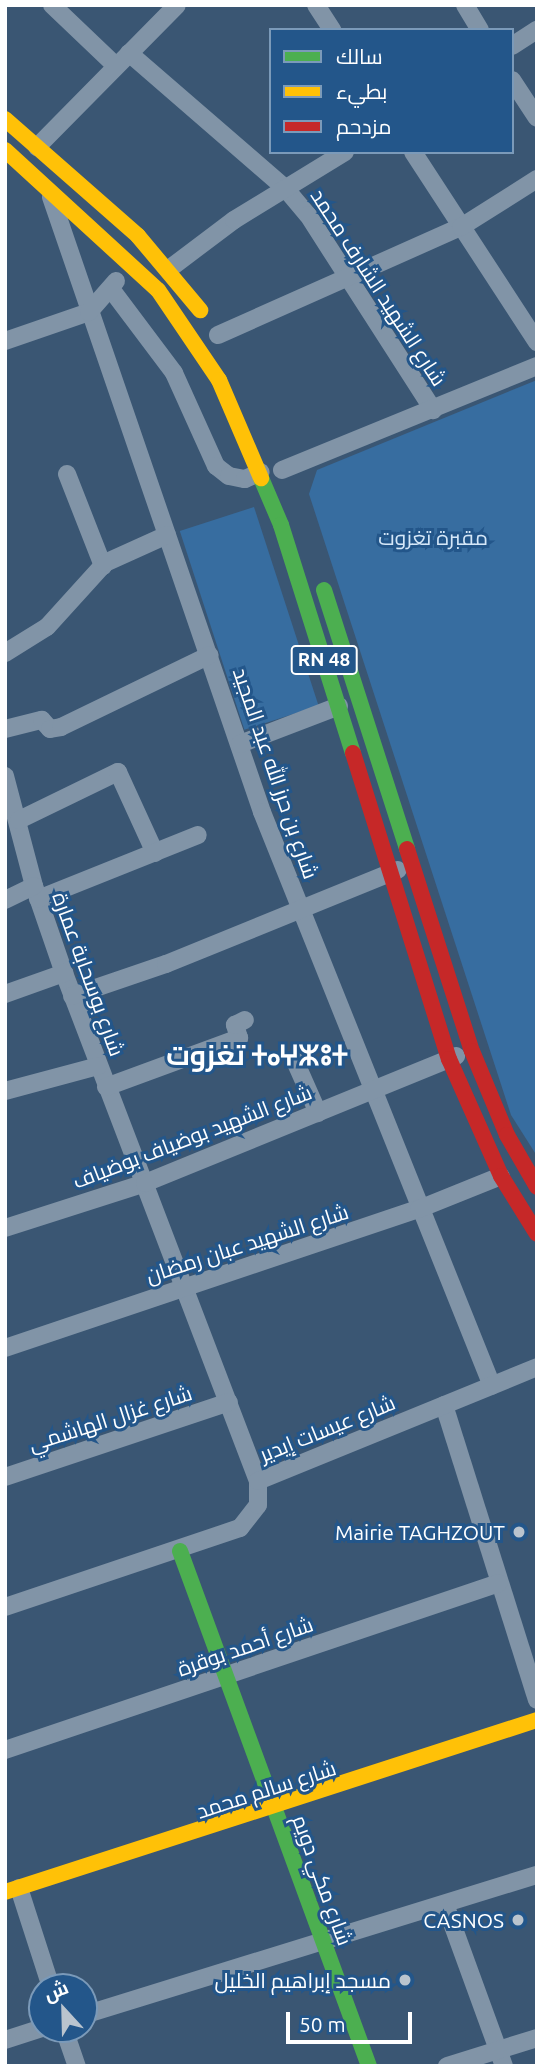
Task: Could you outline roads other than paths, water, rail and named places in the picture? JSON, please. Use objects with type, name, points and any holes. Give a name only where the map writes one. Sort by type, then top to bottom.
[{"type":"main road","points":[[5,119],[169,269],[218,335],[228,354]]},
{"type":"main road","name":"RN 48","points":[[9,160],[49,189],[130,261],[195,339],[261,472],[339,706],[449,1059],[501,1176],[537,1234]]},
{"type":"main road","name":"RN 48","points":[[320,578],[415,863],[472,1051],[507,1135],[537,1187]]},
{"type":"main road","name":"شارع مكي دويم","points":[[180,1551],[224,1677],[369,2066]]},
{"type":"main road","name":"شارع سالم محمد","points":[[12,1890],[275,1809],[537,1720]]},
{"type":"street","points":[[52,5],[116,66]]},
{"type":"street","points":[[37,146],[177,5]]},
{"type":"street","points":[[316,5],[331,28]]},
{"type":"street","points":[[465,5],[479,28]]},
{"type":"street","points":[[514,45],[537,30]]},
{"type":"street","name":"شارع الشهيد الشارف محمد","points":[[129,53],[285,188],[309,215],[433,410]]},
{"type":"street","points":[[514,83],[537,118]]},
{"type":"street","points":[[169,269],[285,188],[342,154]]},
{"type":"street","points":[[414,154],[537,341]]},
{"type":"street","points":[[49,189],[62,170]]},
{"type":"street","points":[[218,335],[461,227],[537,179]]},
{"type":"street","name":"شارع بن حرز الله عبد المجيد","points":[[49,189],[89,312],[300,912],[492,1385]]},
{"type":"street","points":[[5,341],[89,312],[111,289],[130,261]]},
{"type":"street","points":[[111,289],[174,373],[216,466],[237,478],[261,472]]},
{"type":"street","points":[[282,470],[537,366]]},
{"type":"street","points":[[66,474],[103,566]]},
{"type":"street","points":[[5,653],[47,627],[103,566],[167,535]]},
{"type":"street","points":[[5,729],[42,720],[50,729],[61,727],[210,655]]},
{"type":"street","points":[[240,744],[339,706]]},
{"type":"street","points":[[19,820],[118,772],[155,853]]},
{"type":"street","name":"شارع بوسحابة عمارة","points":[[5,776],[19,820],[36,893],[72,996],[186,1287],[258,1481]]},
{"type":"street","points":[[5,900],[36,893],[155,853],[198,835]]},
{"type":"street","points":[[72,996],[300,912],[415,863]]},
{"type":"street","points":[[5,994],[64,973]]},
{"type":"street","points":[[106,1087],[239,1038],[235,1025],[245,1020]]},
{"type":"street","name":"شارع الشهيد بوضياف بوضياف","points":[[5,1228],[145,1183],[472,1051]]},
{"type":"street","points":[[295,1061],[317,1112]]},
{"type":"street","points":[[5,1091],[98,1066]]},
{"type":"street","name":"شارع الشهيد عبان رمضان","points":[[5,1348],[419,1209],[501,1176]]},
{"type":"street","name":"شارع عيسات إيدير","points":[[5,1607],[180,1551],[240,1528],[258,1505],[258,1481],[537,1367]]},
{"type":"street","name":"شارع غزال الهاشمي","points":[[5,1477],[229,1402]]},
{"type":"street","points":[[444,1405],[537,1700]]},
{"type":"street","name":"شارع أحمد بوقرة","points":[[5,1751],[499,1583]]},
{"type":"street","points":[[98,2011],[537,1875]]},
{"type":"street","points":[[12,1890],[45,1973]]},
{"type":"street","points":[[446,1904],[501,2058]]},
{"type":"street","points":[[5,2040],[28,2033]]},
{"type":"street","points":[[447,2066],[501,2058],[537,2038]]},
{"type":"street","points":[[69,2043],[77,2066]]},
{"type":"place","name":"Mairie TAGHZOUT","points":[[519,1532]]},
{"type":"place","name":"CASNOS","points":[[518,1920]]},
{"type":"place","name":"مسجد إبراهيم الخليل","points":[[405,1980]]},
{"type":"district","name":"تغزوت ⵜⴰⵖⵣⵓⵜ","points":[[257,1055]]},
{"type":"park label","name":"مقبرة تغزوت","points":[[433,537]]}]
